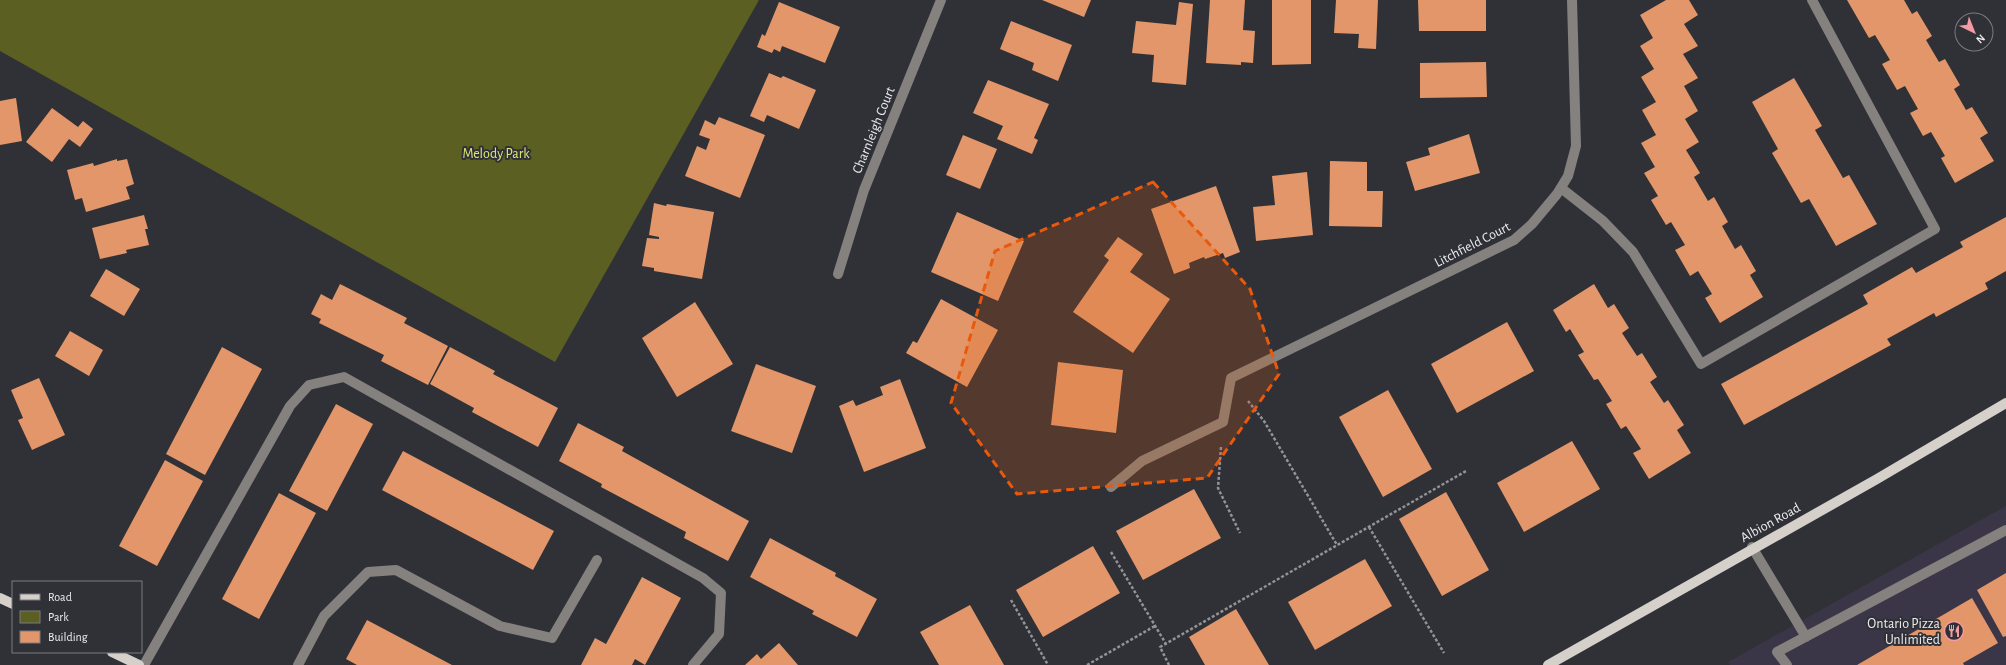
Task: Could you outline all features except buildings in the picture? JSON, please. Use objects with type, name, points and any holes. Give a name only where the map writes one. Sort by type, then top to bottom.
[{"type":"main road","name":"Albion Road","points":[[1548,665],[1883,475],[2006,403]]},
{"type":"main road","points":[[0,598],[12,604]]},
{"type":"main road","points":[[114,653],[139,665]]},
{"type":"street","name":"Charnleigh Court","points":[[838,274],[864,190],[941,0]]},
{"type":"street","name":"Litchfield Court","points":[[1231,378],[1514,240],[1532,224],[1561,188],[1568,176],[1576,146],[1572,0]]},
{"type":"street","points":[[1561,188],[1603,221],[1633,252],[1701,364],[1935,229],[1812,0]]},
{"type":"street","points":[[144,665],[290,406],[309,386],[344,376],[703,578],[721,593],[719,634],[693,665]]},
{"type":"street","points":[[1111,487],[1142,461],[1223,422],[1231,378]]},
{"type":"street","points":[[1787,665],[1777,652],[2006,530]]},
{"type":"street","points":[[1752,548],[1806,637]]},
{"type":"street","points":[[298,665],[324,616],[368,572],[396,570],[500,626],[552,638],[597,560]]},
{"type":"path","points":[[1231,378],[1264,421],[1337,545]]},
{"type":"path","points":[[1223,422],[1218,488],[1240,533]]},
{"type":"path","points":[[1169,665],[1160,647],[1466,471]]},
{"type":"path","points":[[1369,526],[1444,653]]},
{"type":"path","points":[[1111,552],[1166,644]]},
{"type":"path","points":[[1011,600],[1048,665]]},
{"type":"path","points":[[1087,665],[1155,626]]},
{"type":"highlighted area","points":[[1153,182],[1250,289],[1279,374],[1207,478],[1017,494],[951,403],[995,251]]},
{"type":"shaded area","points":[[2006,506],[2006,665],[1730,665],[1728,662]]},
{"type":"green space","name":"Melody Park","points":[[0,0],[759,0],[555,362],[0,51]]},
{"type":"place","name":"Ontario Pizza Unlimited","points":[[1954,631]]}]
